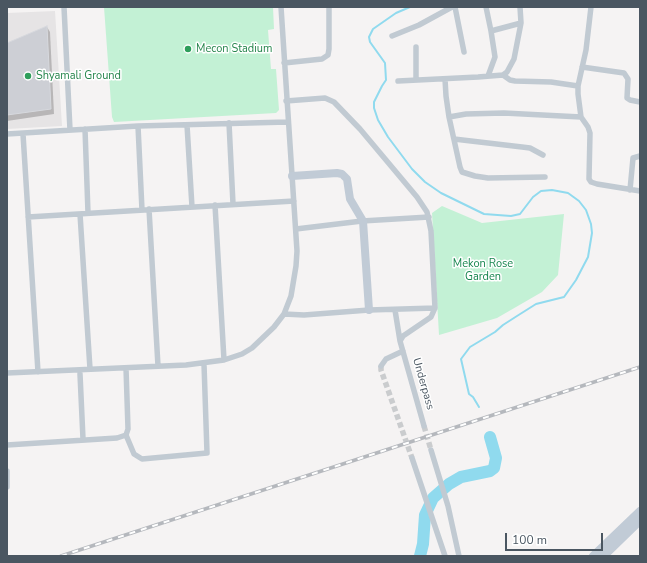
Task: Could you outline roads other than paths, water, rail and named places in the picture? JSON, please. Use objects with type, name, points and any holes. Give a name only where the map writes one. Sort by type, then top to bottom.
[{"type":"street","points":[[64,7],[70,130]]},
{"type":"street","points":[[7,374],[204,364],[224,360],[242,354],[252,348],[284,314],[291,296],[296,266],[296,229],[287,122],[281,7]]},
{"type":"street","points":[[284,63],[322,59],[328,55],[329,7]]},
{"type":"street","points":[[392,36],[419,25],[453,7],[464,52]]},
{"type":"street","points":[[486,7],[495,57],[488,76]]},
{"type":"street","points":[[398,81],[503,75],[507,72],[514,59],[521,23],[520,7]]},
{"type":"street","points":[[591,7],[586,50],[578,86],[581,117],[590,133],[590,181],[597,184],[640,191]]},
{"type":"street","points":[[491,31],[521,23]]},
{"type":"street","points":[[416,46],[416,80]]},
{"type":"street","points":[[582,67],[624,73],[628,79],[627,98],[640,102]]},
{"type":"street","points":[[503,75],[510,80],[515,81],[552,82],[578,86]]},
{"type":"street","points":[[445,78],[446,96],[462,172],[465,174],[488,178],[545,177]]},
{"type":"street","points":[[286,101],[325,98],[334,102],[360,129],[424,206],[429,217],[435,308],[431,318],[403,336],[400,341]]},
{"type":"street","points":[[450,117],[466,114],[504,113],[581,117]]},
{"type":"street","points":[[7,134],[138,126],[287,122]]},
{"type":"street","points":[[229,123],[233,204]]},
{"type":"street","points":[[187,125],[192,207]]},
{"type":"street","points":[[138,126],[142,210]]},
{"type":"street","points":[[85,129],[88,213]]},
{"type":"street","points":[[23,134],[38,372]]},
{"type":"street","points":[[454,139],[530,148],[543,155]]},
{"type":"street","points":[[630,190],[633,158],[640,156]]},
{"type":"street","points":[[292,176],[342,174],[347,179],[350,199],[363,221],[369,310]]},
{"type":"street","points":[[28,217],[294,201]]},
{"type":"street","points":[[215,205],[224,360]]},
{"type":"street","points":[[149,210],[158,366]]},
{"type":"street","points":[[80,214],[90,369]]},
{"type":"street","points":[[296,229],[363,221],[429,217]]},
{"type":"street","points":[[284,314],[304,315],[369,310],[435,308]]},
{"type":"street","points":[[395,310],[403,351]]},
{"type":"street","name":"Underpass","points":[[381,366],[386,359],[403,351],[424,426]]},
{"type":"street","points":[[126,368],[128,429],[126,435],[134,454],[142,459],[207,453],[204,364]]},
{"type":"street","points":[[80,374],[83,439]]},
{"type":"street","points":[[7,444],[117,438],[126,435]]},
{"type":"street","points":[[431,450],[448,506],[459,556]]},
{"type":"street","points":[[412,458],[445,556]]},
{"type":"street","points":[[7,471],[7,487]]},
{"type":"street","points":[[593,556],[640,511]]},
{"type":"street","points":[[604,556],[640,521]]},
{"type":"waterway","points":[[410,7],[396,13],[373,29],[369,37],[370,42],[385,63],[386,80],[374,102],[374,108],[378,120],[388,137],[412,169],[425,182],[441,193],[484,214],[511,216],[520,214],[533,197],[541,191],[552,190],[568,193],[579,201],[586,210],[591,224],[592,233],[588,257],[576,280],[564,297],[536,304],[470,347],[461,359],[469,394],[473,397],[479,407]]},
{"type":"waterway","points":[[420,556],[423,544],[425,515],[433,498],[449,484],[461,477],[490,471],[494,468],[496,458],[490,437]]},
{"type":"tunnel","points":[[381,366],[381,370],[412,458]]},
{"type":"tunnel","points":[[424,426],[431,450]]},
{"type":"railway","points":[[61,556],[640,367]]},
{"type":"place","name":"Mecon Stadium","points":[[188,49]]},
{"type":"place","name":"Shyamali Ground","points":[[28,76]]},
{"type":"park label","name":"Mekon Rose Garden","points":[[483,270]]}]
